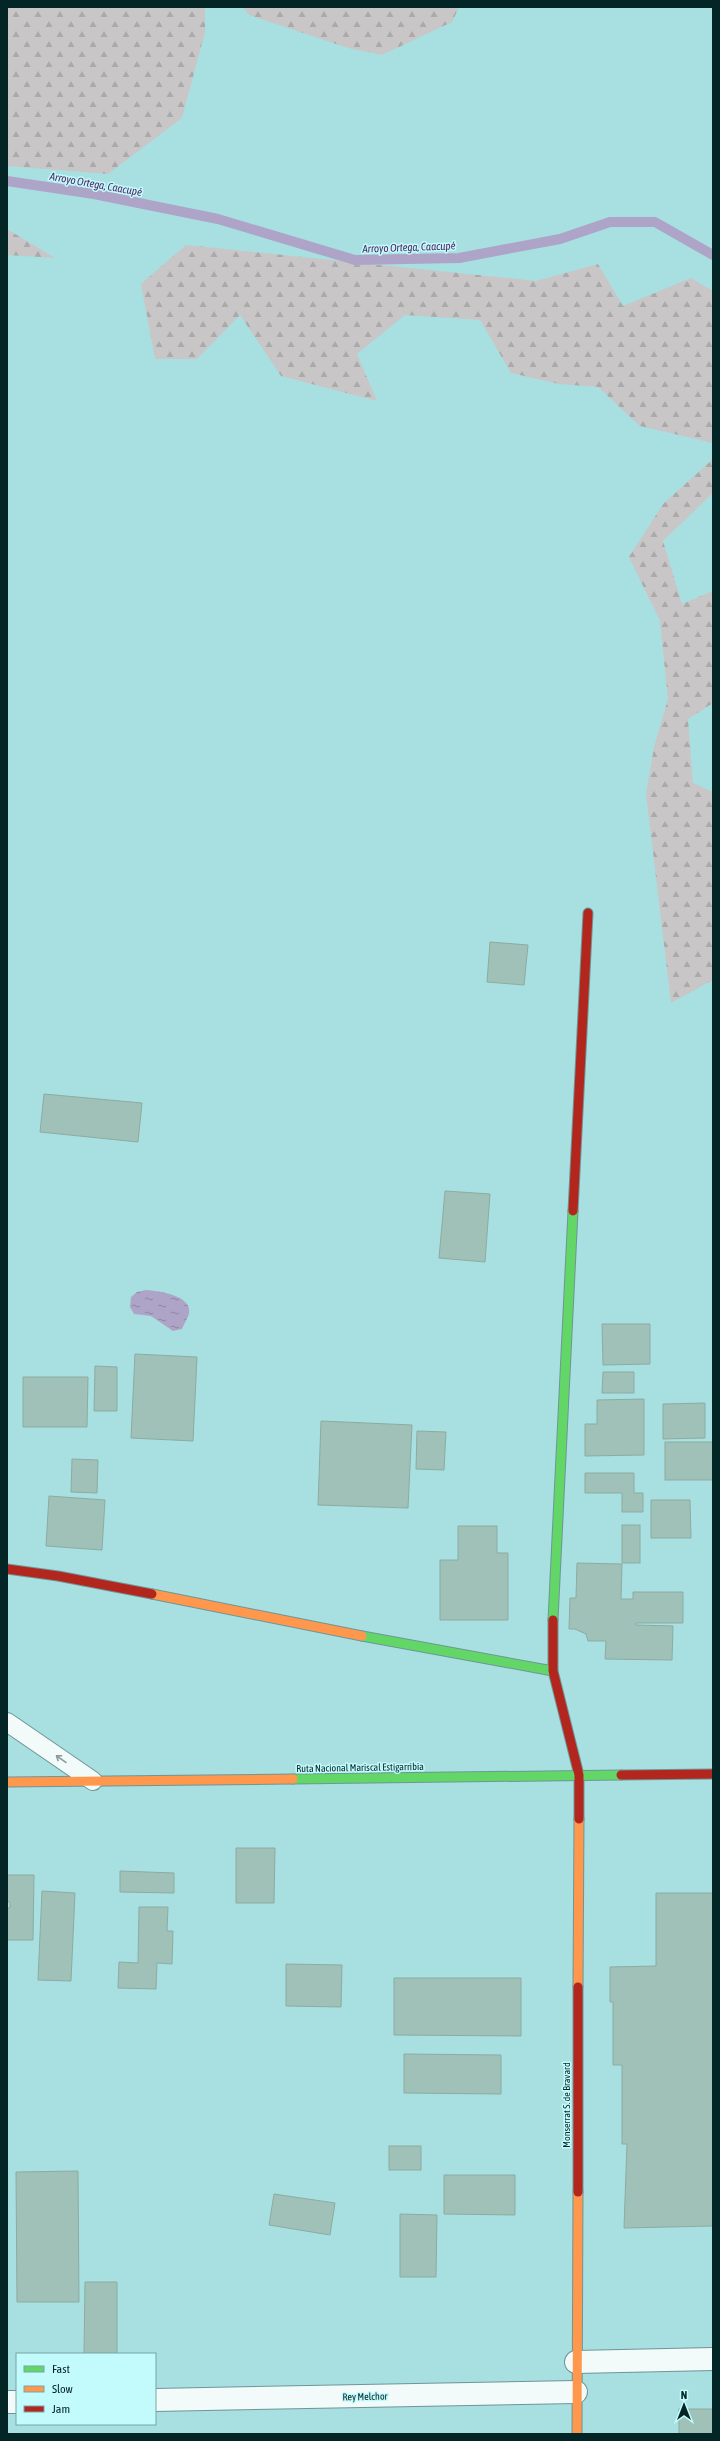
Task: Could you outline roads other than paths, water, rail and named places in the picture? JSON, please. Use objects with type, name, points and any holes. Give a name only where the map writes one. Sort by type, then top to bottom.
[{"type":"street","name":"Monserrat S. de Bravard","points":[[577,2434],[576,2362],[579,1775],[553,1671],[553,1618],[588,914]]},
{"type":"street","points":[[7,1569],[58,1576],[475,1658],[553,1671]]},
{"type":"street","name":"Ruta Nacional Mariscal Estigarribia","points":[[7,1782],[713,1774]]},
{"type":"street","points":[[576,2362],[713,2359]]},
{"type":"street","name":"Rey Melchor","points":[[156,2400],[576,2392]]},
{"type":"lane","points":[[7,1722],[93,1781]]},
{"type":"water","points":[[146,1290],[174,1295],[186,1302],[189,1308],[189,1314],[182,1329],[173,1331],[151,1316],[134,1314],[130,1307],[131,1297],[137,1292]]},
{"type":"waterway","name":"Arroyo Ortega, Caacupé","points":[[7,181],[94,194],[218,219],[355,260],[459,258],[560,239],[610,222],[655,222],[713,255]]}]
